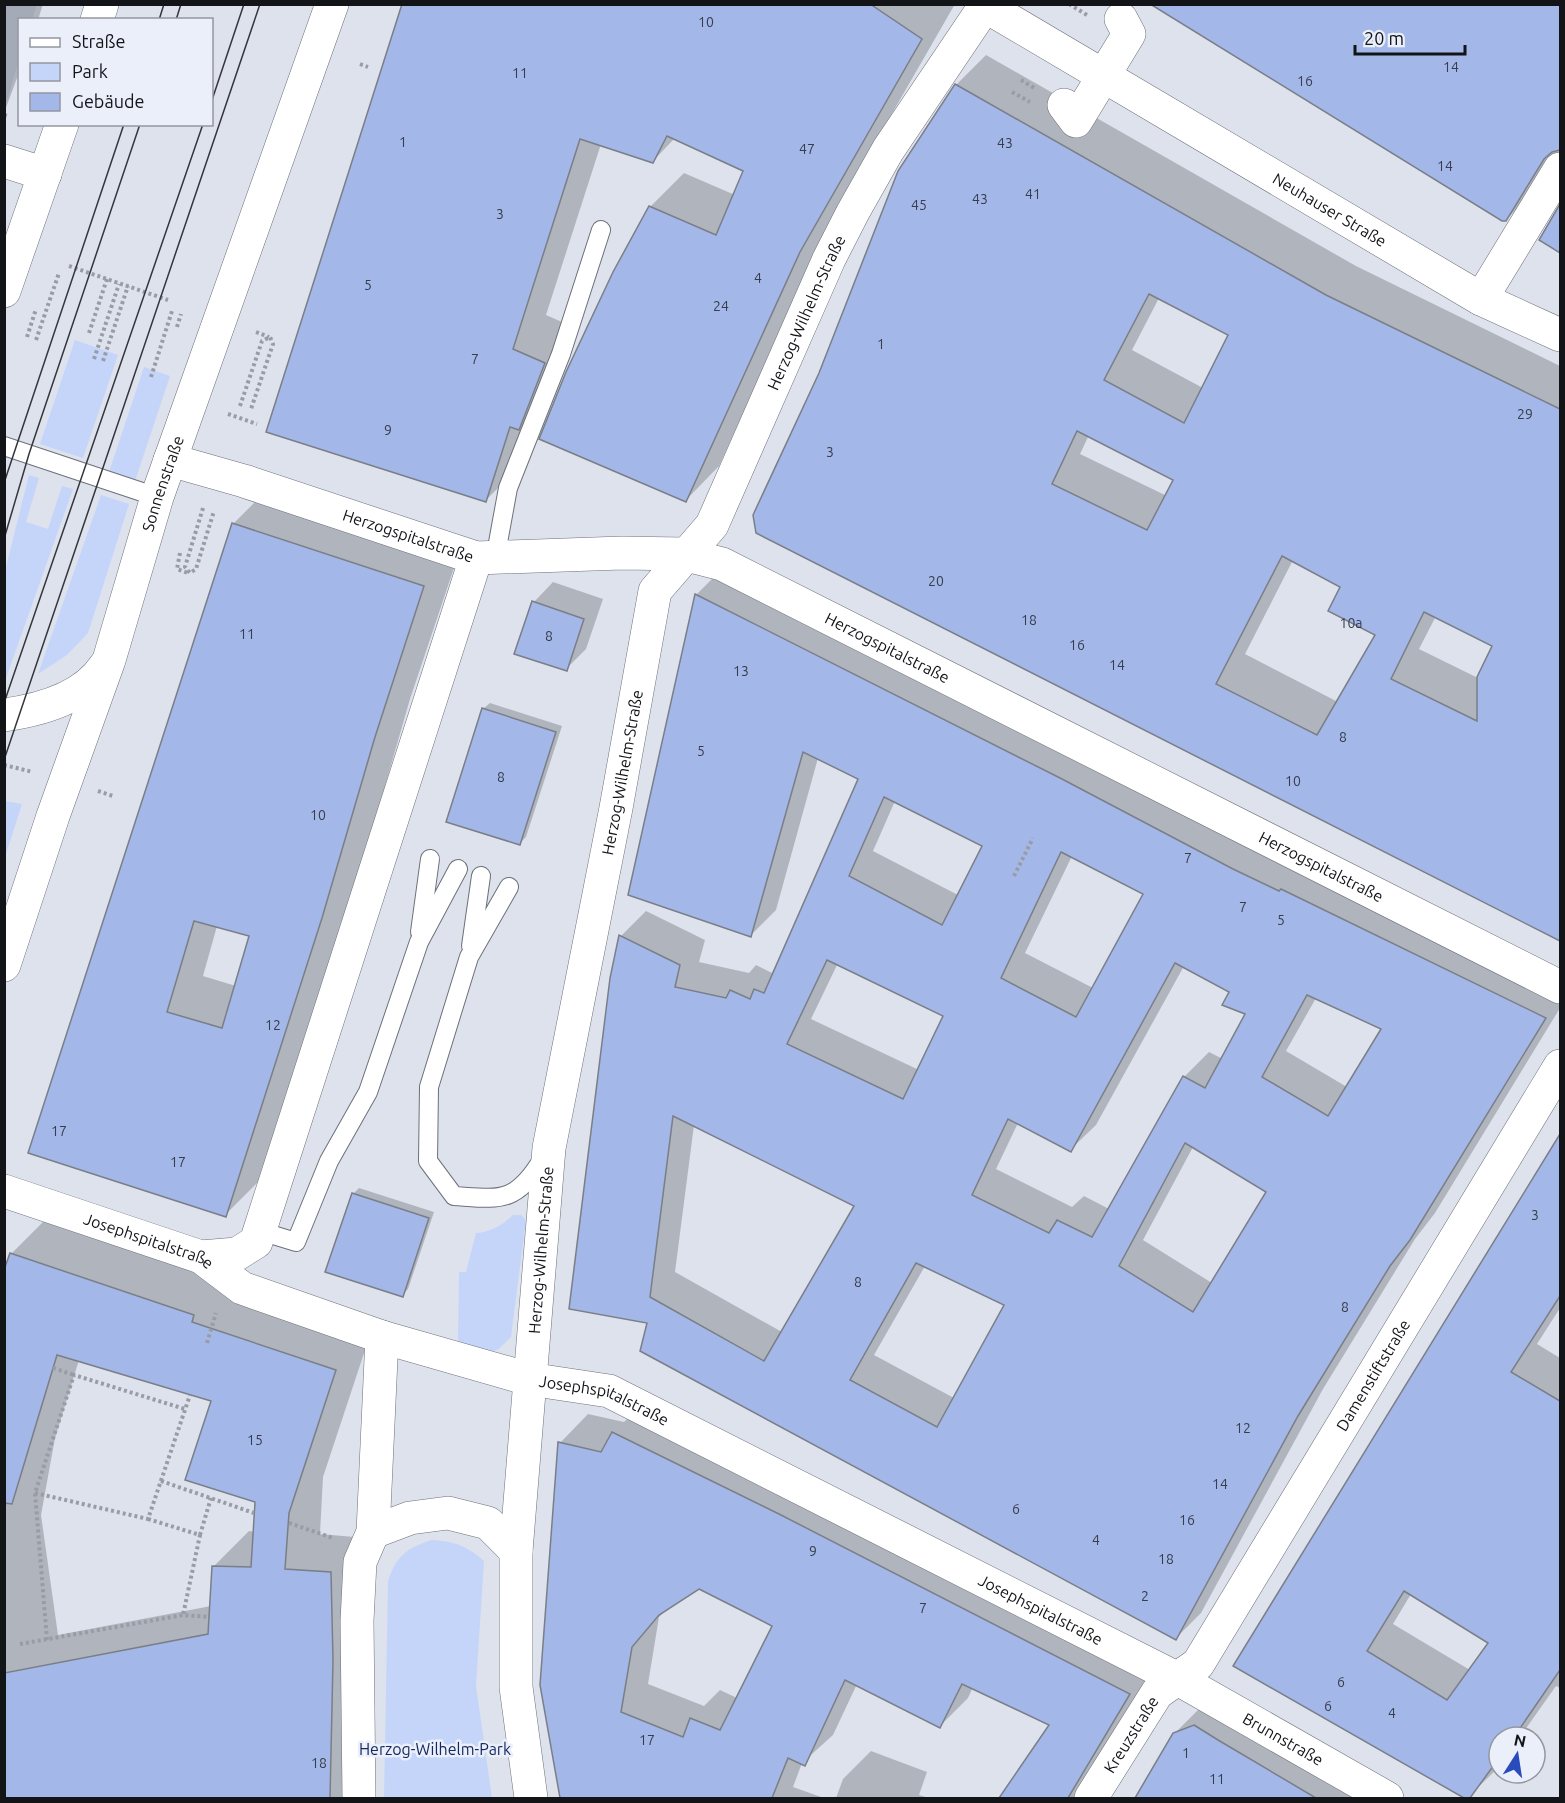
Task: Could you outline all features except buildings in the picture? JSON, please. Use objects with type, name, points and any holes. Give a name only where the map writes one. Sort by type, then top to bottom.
[{"type":"street","name":"Sonnenstraße","points":[[4,965],[53,816],[109,660],[157,497],[332,4]]},
{"type":"street","name":"Neuhauser Straße","points":[[946,66],[1000,9],[1103,77],[1481,299],[1560,334]]},
{"type":"street","points":[[1066,115],[1103,77],[1122,29]]},
{"type":"street","name":"Herzog-Wilhelm-Straße","points":[[531,1798],[516,1688],[516,1551],[549,1148],[616,808],[655,591],[684,554],[712,525],[828,259],[888,150],[946,66]]},
{"type":"street","points":[[4,291],[61,126]]},
{"type":"street","points":[[4,161],[45,174]]},
{"type":"street","points":[[1481,299],[1560,169]]},
{"type":"street","name":"Herzogspitalstraße","points":[[170,460],[244,481],[485,558],[622,553],[684,554],[722,564],[1560,987]]},
{"type":"street","points":[[201,1257],[217,1257],[243,1252],[256,1242],[485,558]]},
{"type":"street","points":[[4,715],[61,700],[92,680],[109,660]]},
{"type":"street","name":"Damenstiftstraße","points":[[1178,1678],[1198,1664],[1560,1066]]},
{"type":"street","name":"Josephspitalstraße","points":[[4,1191],[201,1257],[242,1288],[382,1337],[529,1379],[609,1391],[1178,1678]]},
{"type":"street","points":[[359,1798],[357,1621],[360,1562],[369,1540],[382,1337]]},
{"type":"street","points":[[369,1540],[410,1518],[448,1513],[488,1523],[516,1551]]},
{"type":"street","name":"Kreuzstraße","points":[[1091,1798],[1158,1693],[1178,1678]]},
{"type":"street","name":"Brunnstraße","points":[[1178,1678],[1387,1798]]},
{"type":"lane","points":[[485,558],[508,488],[561,354],[601,230]]},
{"type":"lane","points":[[4,446],[157,497]]},
{"type":"lane","points":[[419,942],[430,859]]},
{"type":"lane","points":[[260,1231],[296,1242],[329,1161],[368,1092],[419,942],[458,869]]},
{"type":"lane","points":[[480,876],[469,957],[429,1087],[428,1161],[454,1196],[501,1199],[529,1181],[549,1148]]},
{"type":"lane","points":[[469,957],[509,887]]},
{"type":"path","points":[[360,64],[368,67]]},
{"type":"path","points":[[69,266],[168,300]]},
{"type":"path","points":[[36,340],[59,273]]},
{"type":"path","points":[[89,333],[107,279]]},
{"type":"path","points":[[94,359],[119,284]]},
{"type":"path","points":[[103,362],[128,286]]},
{"type":"path","points":[[151,377],[172,311]]},
{"type":"path","points":[[251,409],[273,344],[270,338],[256,332]]},
{"type":"path","points":[[240,406],[262,341],[270,338]]},
{"type":"path","points":[[228,414],[257,424]]},
{"type":"path","points":[[203,508],[185,567],[190,573],[196,569],[214,511]]},
{"type":"path","points":[[1014,876],[1033,838]]},
{"type":"path","points":[[53,1368],[185,1409]]},
{"type":"path","points":[[47,1640],[36,1493],[74,1375]]},
{"type":"path","points":[[148,1519],[190,1395]]},
{"type":"path","points":[[161,1481],[254,1513]]},
{"type":"path","points":[[36,1493],[148,1519],[200,1535]]},
{"type":"path","points":[[183,1615],[200,1535],[211,1498]]},
{"type":"path","points":[[288,1523],[369,1540]]},
{"type":"path","points":[[20,1644],[183,1615],[209,1617]]},
{"type":"shaded area","points":[[5,4],[37,5],[32,18],[18,18],[18,63],[5,107]]},
{"type":"green space","points":[[75,340],[118,355],[83,458],[40,444]]},
{"type":"green space","points":[[144,367],[170,376],[135,481],[109,472]]},
{"type":"green space","points":[[29,475],[39,478],[26,522],[48,529],[62,486],[73,489],[5,681],[5,571]]},
{"type":"green space","points":[[101,495],[129,504],[88,633],[67,655],[38,674]]},
{"type":"green space","points":[[4,801],[22,804],[5,857]]},
{"type":"green space","points":[[513,1215],[521,1215],[526,1220],[511,1337],[499,1349],[486,1354],[458,1342],[459,1272],[466,1272],[476,1233],[496,1227]]},
{"type":"green space","name":"Herzog-Wilhelm-Park","points":[[431,1540],[460,1545],[484,1561],[476,1686],[492,1798],[384,1798],[388,1581],[395,1565],[404,1554]]},
{"type":"tram line","points":[[160,18],[164,4]]},
{"type":"tram line","points":[[177,18],[181,4]]},
{"type":"tram line","points":[[213,97],[244,4]]},
{"type":"tram line","points":[[4,760],[260,4]]},
{"type":"tram line","points":[[4,483],[123,126]]},
{"type":"tram line","points":[[4,539],[29,454],[139,126]]},
{"type":"tram line","points":[[4,703],[202,126]]}]
